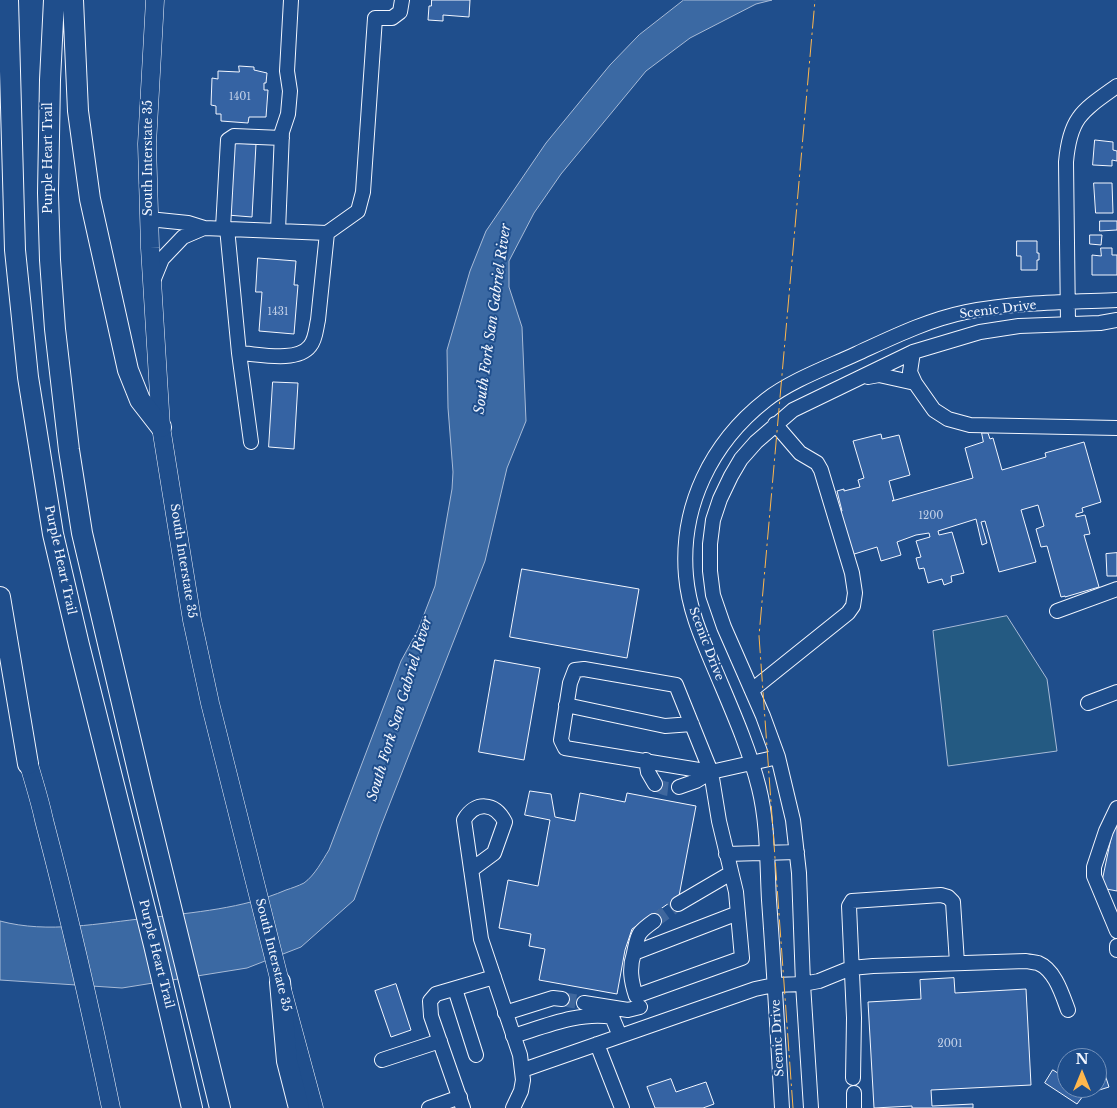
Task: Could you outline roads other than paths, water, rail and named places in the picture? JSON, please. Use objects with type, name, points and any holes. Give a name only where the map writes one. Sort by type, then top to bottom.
[{"type":"highway","name":"Purple Heart Trail","points":[[8,0],[16,250],[28,377],[56,549],[154,945],[190,1101]]},
{"type":"highway","name":"Purple Heart Trail","points":[[54,0],[50,80],[48,193],[55,329],[65,422],[82,533],[220,1108]]},
{"type":"highway","points":[[73,0],[78,111],[90,199],[128,370],[140,400],[161,427]]},
{"type":"highway","points":[[0,597],[28,764]]},
{"type":"highway","points":[[280,982],[287,1061],[299,1108]]},
{"type":"main road","name":"South Interstate 35","points":[[155,0],[147,144],[148,219],[161,427],[192,620],[210,703],[280,982],[314,1108]]},
{"type":"main road","points":[[0,658],[44,818],[93,1022],[111,1108]]},
{"type":"street","points":[[278,230],[282,132],[288,114],[290,91],[288,70],[291,0]]},
{"type":"street","points":[[148,219],[188,223],[204,228],[327,233],[358,211],[363,192],[375,18],[392,18],[400,12],[402,0]]},
{"type":"street","points":[[1068,323],[1066,172],[1068,145],[1076,120],[1095,102],[1117,86]]},
{"type":"street","points":[[251,442],[225,228],[228,140],[234,136],[282,138]]},
{"type":"street","points":[[152,284],[162,259],[183,238],[204,228]]},
{"type":"street","points":[[239,353],[290,356],[303,353],[312,345],[318,320],[327,233]]},
{"type":"street","name":"Scenic Drive","points":[[782,1108],[766,853],[759,790],[742,734],[697,626],[689,600],[686,578],[686,529],[702,477],[731,432],[767,399],[802,380],[916,327],[964,312],[1068,302],[1117,300]]},
{"type":"street","name":"Scenic Drive","points":[[811,1108],[797,852],[793,820],[778,757],[752,690],[724,627],[713,595],[710,571],[710,544],[713,520],[720,499],[741,459],[793,410],[913,352],[980,332],[1019,326],[1100,323],[1117,320]]},
{"type":"street","points":[[913,352],[910,372],[915,383],[934,410],[948,419],[970,425],[1117,428]]},
{"type":"street","points":[[855,380],[879,375],[915,383]]},
{"type":"street","points":[[752,690],[848,613],[853,606],[855,593],[852,573],[822,470],[816,463],[800,453],[776,424]]},
{"type":"street","points":[[1057,611],[1117,589]]},
{"type":"street","points":[[584,1003],[628,1010],[638,1001],[742,958],[736,892],[719,821],[712,772],[676,685],[584,669],[575,670],[570,682],[561,740],[565,748],[712,772]]},
{"type":"street","points":[[1088,703],[1117,692]]},
{"type":"street","points":[[566,705],[666,726],[692,724]]},
{"type":"street","points":[[679,787],[696,781],[712,772],[778,757]]},
{"type":"street","points":[[646,760],[648,772],[655,784]]},
{"type":"street","points":[[1117,808],[1097,858],[1094,876],[1117,931]]},
{"type":"street","points":[[726,854],[797,852]]},
{"type":"street","points":[[471,870],[481,939],[523,1070],[521,1091],[513,1108]]},
{"type":"street","points":[[678,904],[732,873]]},
{"type":"street","points":[[854,1078],[854,1018],[849,906],[852,901],[857,899],[941,895],[948,897],[953,902],[957,963]]},
{"type":"street","points":[[634,954],[738,913]]},
{"type":"street","points":[[647,1026],[631,983],[631,963],[640,931],[654,922]]},
{"type":"street","points":[[523,1070],[755,989],[774,984],[803,984],[819,981],[851,968],[1026,961],[1039,964],[1050,972],[1068,1010]]},
{"type":"street","points":[[429,1108],[461,1102],[431,1016],[430,1001],[436,994],[494,977]]},
{"type":"street","points":[[455,989],[476,1055]]},
{"type":"street","points":[[505,1013],[553,998],[562,999]]},
{"type":"street","points":[[513,1036],[583,1016],[599,1015],[612,1017],[620,1036]]},
{"type":"street","points":[[382,1060],[440,1041]]},
{"type":"street","points":[[597,1044],[622,1108]]},
{"type":"street","points":[[854,1093],[854,1108]]},
{"type":"water","name":"South Fork San Gabriel River","points":[[684,0],[772,0],[756,4],[690,38],[646,71],[561,174],[534,213],[509,261],[509,287],[522,327],[526,421],[507,468],[485,561],[354,900],[301,947],[247,968],[122,988],[0,980],[0,921],[37,927],[93,925],[218,909],[252,902],[300,885],[308,880],[318,868],[329,850],[401,661],[418,630],[435,586],[452,489],[453,472],[448,408],[447,350],[470,271],[486,231],[546,143],[610,65],[639,35]]},
{"type":"tunnel","points":[[655,784],[667,789],[679,787]]},
{"type":"tunnel","points":[[654,921],[678,904]]},
{"type":"tunnel","points":[[562,999],[584,1003]]}]
